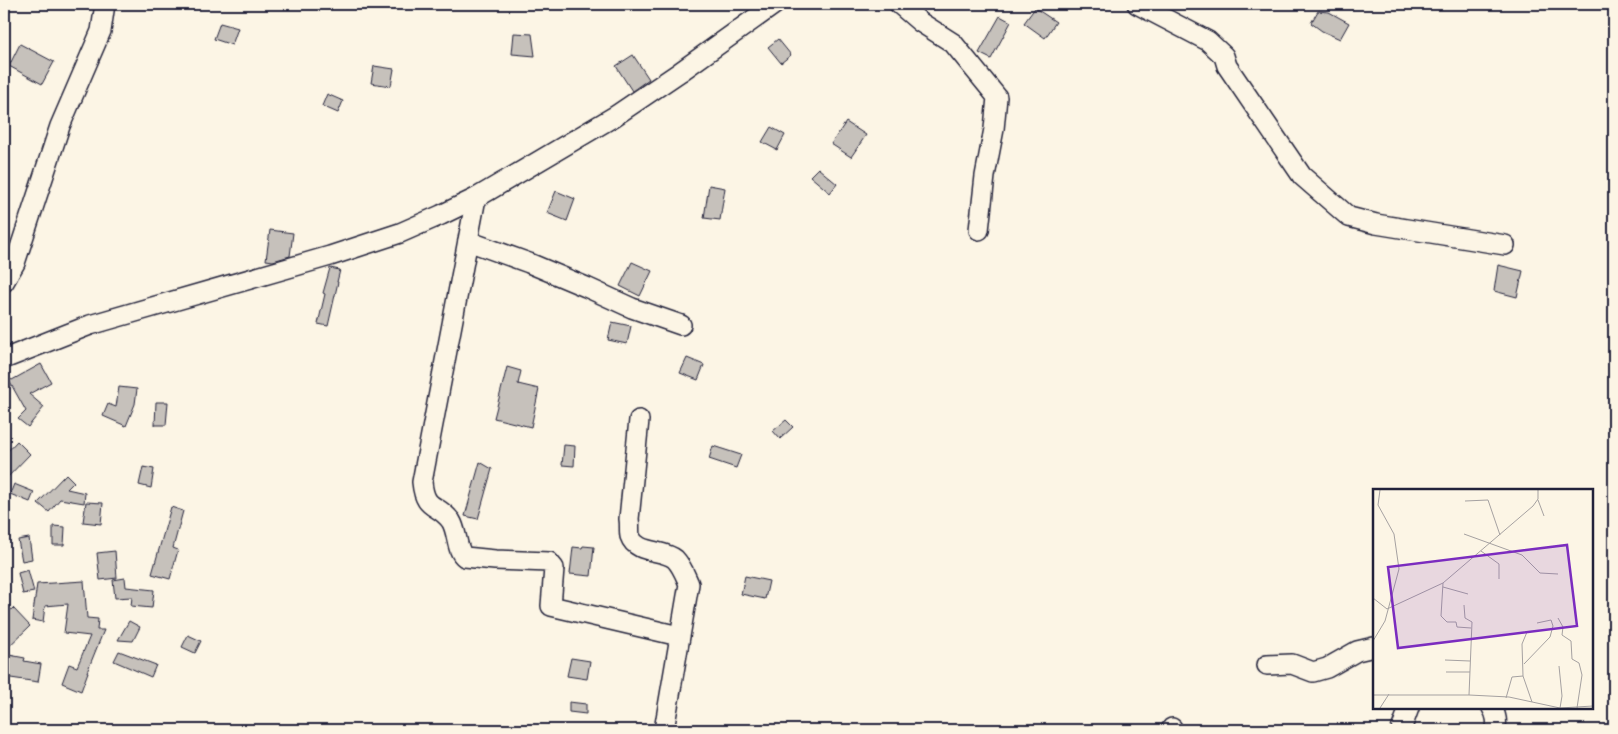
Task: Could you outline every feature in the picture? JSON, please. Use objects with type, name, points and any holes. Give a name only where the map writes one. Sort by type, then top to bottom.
[{"type":"street","points":[[4,282],[15,262],[60,126],[102,31],[104,4]]},
{"type":"street","points":[[4,360],[90,326],[285,270],[400,233],[476,198],[615,116],[775,4]]},
{"type":"street","points":[[899,4],[920,22],[953,43],[997,96],[979,230]]},
{"type":"street","points":[[1137,4],[1208,41],[1224,56],[1227,66],[1302,176],[1349,217],[1376,224],[1506,245]]},
{"type":"street","points":[[476,198],[422,482],[423,496],[452,522],[462,554],[495,560],[549,562],[554,568],[551,606],[679,636]]},
{"type":"street","points":[[468,241],[537,266],[632,308],[682,326]]},
{"type":"street","points":[[639,420],[629,520],[630,536],[642,548],[673,558],[682,568],[689,584],[664,730]]},
{"type":"street","points":[[1267,666],[1292,664],[1313,672],[1327,668],[1357,650],[1373,646]]},
{"type":"street","points":[[1401,730],[1409,709]]},
{"type":"street","points":[[1492,709],[1497,727],[1495,730]]},
{"type":"building","points":[[1035,8],[1056,22],[1045,38],[1024,23]]},
{"type":"building","points":[[1318,11],[1329,12],[1349,23],[1340,39],[1322,31],[1311,23]]},
{"type":"building","points":[[1000,16],[1011,22],[991,59],[979,53]]},
{"type":"building","points":[[220,23],[238,28],[232,45],[214,39]]},
{"type":"building","points":[[514,33],[532,34],[535,56],[512,54]]},
{"type":"building","points":[[778,39],[791,55],[781,63],[768,47]]},
{"type":"building","points":[[20,44],[54,62],[42,84],[9,66]]},
{"type":"building","points":[[633,55],[649,79],[632,91],[616,66]]},
{"type":"building","points":[[374,66],[394,69],[391,86],[371,83]]},
{"type":"building","points":[[327,94],[343,101],[338,113],[322,106]]},
{"type":"building","points":[[846,122],[866,135],[851,157],[831,144]]},
{"type":"building","points":[[771,127],[785,135],[777,150],[762,142]]},
{"type":"building","points":[[818,168],[837,184],[830,193],[810,176]]},
{"type":"building","points":[[709,185],[725,188],[720,220],[704,218]]},
{"type":"building","points":[[556,191],[575,199],[567,221],[547,213]]},
{"type":"building","points":[[270,230],[293,233],[290,256],[273,261],[266,260]]},
{"type":"building","points":[[632,262],[652,271],[640,296],[620,286]]},
{"type":"building","points":[[1498,265],[1523,271],[1517,297],[1494,291]]},
{"type":"building","points":[[330,268],[340,270],[328,326],[318,324],[325,294],[323,293]]},
{"type":"building","points":[[612,322],[631,326],[627,344],[608,340]]},
{"type":"building","points":[[687,358],[704,365],[698,380],[680,373]]},
{"type":"building","points":[[41,364],[51,382],[29,394],[44,407],[28,427],[18,419],[26,411],[7,377],[12,380]]},
{"type":"building","points":[[507,367],[521,371],[518,384],[539,389],[531,427],[494,418]]},
{"type":"building","points":[[119,387],[137,389],[135,404],[126,426],[103,416],[108,404],[116,407]]},
{"type":"building","points":[[156,402],[168,402],[166,425],[155,425]]},
{"type":"building","points":[[786,420],[793,427],[780,439],[773,431]]},
{"type":"building","points":[[17,441],[30,454],[4,481],[4,455]]},
{"type":"building","points":[[564,445],[575,446],[574,466],[562,465]]},
{"type":"building","points":[[713,446],[741,455],[736,468],[709,459]]},
{"type":"building","points":[[480,462],[492,469],[478,519],[465,516]]},
{"type":"building","points":[[143,467],[154,469],[151,488],[139,485]]},
{"type":"building","points":[[66,474],[74,482],[67,489],[85,493],[84,503],[60,499],[49,512],[38,503]]},
{"type":"building","points":[[14,484],[34,492],[30,502],[10,494]]},
{"type":"building","points":[[86,502],[103,503],[101,524],[83,522]]},
{"type":"building","points":[[171,507],[183,511],[173,548],[178,550],[170,579],[152,574]]},
{"type":"building","points":[[53,526],[65,527],[64,545],[53,545]]},
{"type":"building","points":[[29,538],[32,559],[22,561],[18,540]]},
{"type":"building","points":[[583,546],[594,547],[591,576],[570,574],[573,547],[582,548]]},
{"type":"building","points":[[115,551],[117,578],[100,580],[97,553]]},
{"type":"building","points":[[28,570],[34,592],[23,594],[18,573]]},
{"type":"building","points":[[745,576],[769,581],[765,599],[741,594]]},
{"type":"building","points":[[125,578],[126,587],[154,590],[152,608],[131,606],[132,597],[115,598],[113,580]]},
{"type":"building","points":[[84,581],[87,618],[98,619],[97,630],[104,630],[81,691],[62,683],[69,664],[77,667],[90,636],[64,633],[68,604],[45,606],[43,622],[32,620],[37,584]]},
{"type":"building","points":[[13,608],[30,626],[4,651],[4,616]]},
{"type":"building","points":[[129,621],[140,627],[133,641],[118,640]]},
{"type":"building","points":[[188,635],[201,641],[195,653],[182,647]]},
{"type":"building","points":[[119,651],[156,665],[151,677],[114,661]]},
{"type":"building","points":[[4,654],[25,658],[24,661],[41,664],[38,682],[4,677]]},
{"type":"building","points":[[571,658],[590,661],[587,679],[567,676]]},
{"type":"building","points":[[569,702],[586,704],[586,714],[569,712]]}]
